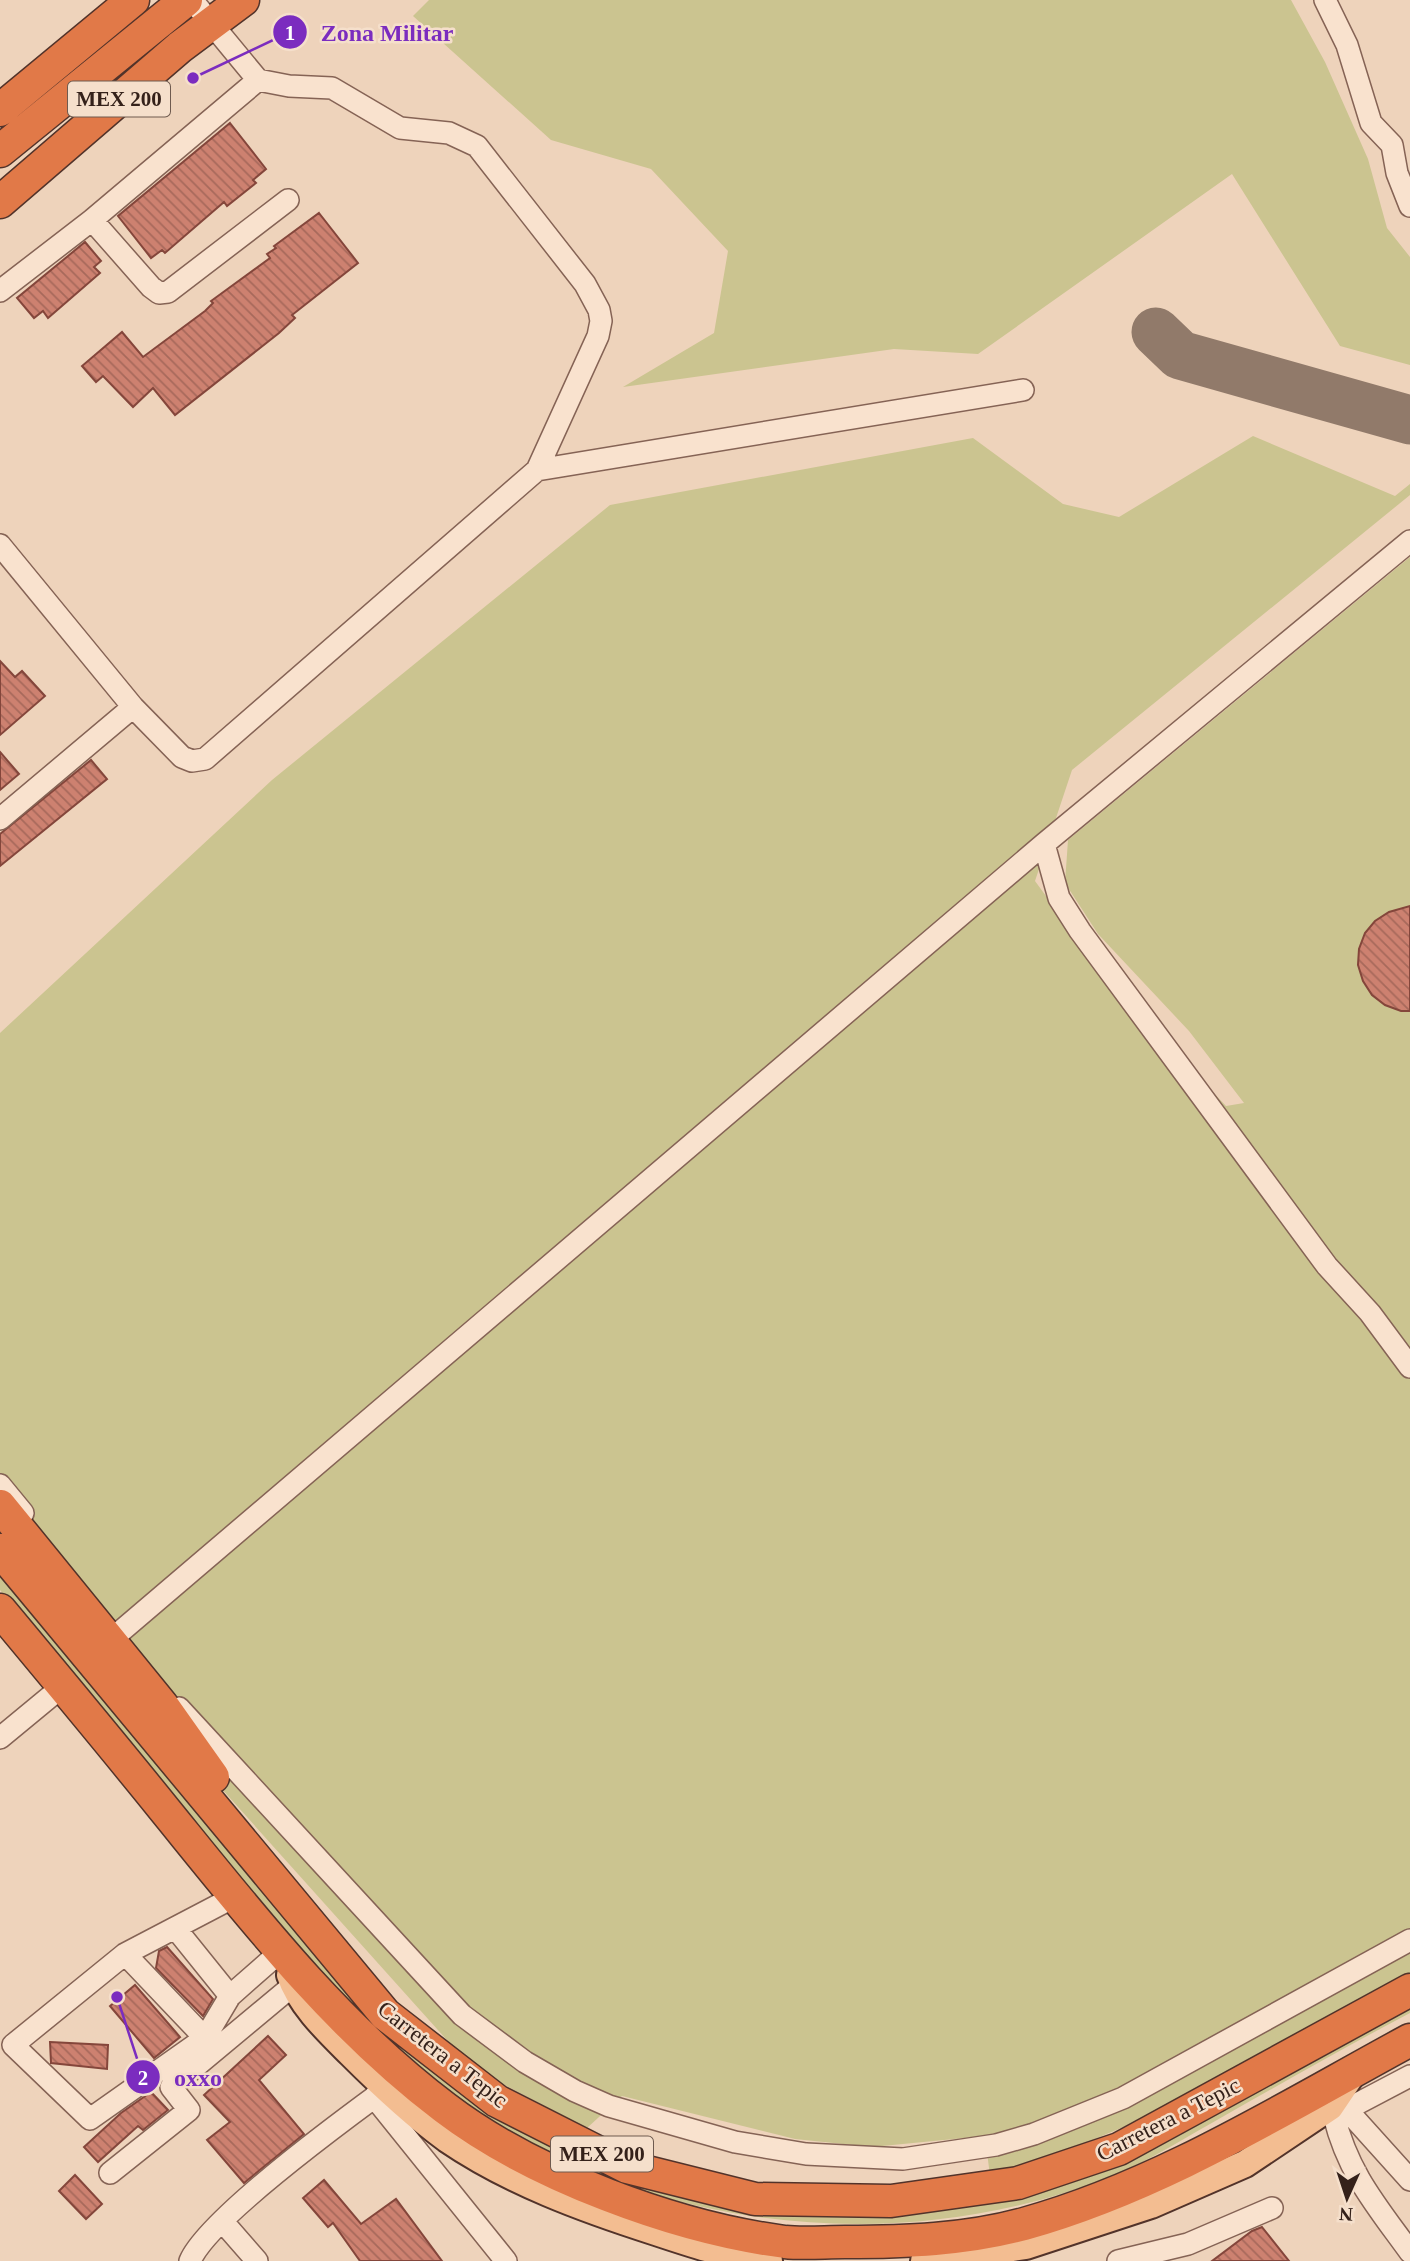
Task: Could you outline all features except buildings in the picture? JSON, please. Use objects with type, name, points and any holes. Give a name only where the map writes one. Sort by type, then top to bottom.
[{"type":"highway","points":[[0,110],[133,0]]},
{"type":"highway","name":"MEX 200","points":[[0,151],[186,0]]},
{"type":"highway","name":"MEX 200","points":[[0,202],[180,47],[242,0]]},
{"type":"highway","points":[[0,1506],[182,1732],[324,1940]]},
{"type":"highway","name":"Carretera a Tepic","points":[[0,1550],[385,2014],[497,2101],[627,2167],[755,2199],[891,2201],[1018,2183],[1119,2149],[1410,1990]]},
{"type":"highway","name":"Carretera a Tepic","points":[[7,1620],[388,2087],[448,2111],[538,2164],[673,2219],[787,2242],[912,2242],[1021,2225],[1105,2197],[1200,2154],[1333,2105],[1355,2070],[1410,2040]]},
{"type":"main road","points":[[388,2087],[447,2138],[545,2193],[700,2253],[769,2261]]},
{"type":"main road","points":[[924,2261],[996,2256],[1151,2205],[1245,2164],[1333,2105]]},
{"type":"street","points":[[0,545],[133,706],[182,757],[205,760],[537,470],[590,357],[599,329],[599,310],[585,284],[542,233],[492,161],[463,137],[400,128],[332,88],[289,86],[257,80],[192,0]]},
{"type":"street","points":[[1325,0],[1348,45],[1371,123],[1401,147],[1397,173],[1410,206]]},
{"type":"street","points":[[0,291],[92,220],[257,80]]},
{"type":"street","points":[[92,220],[159,293],[168,292],[288,200]]},
{"type":"street","points":[[537,470],[1023,390]]},
{"type":"street","points":[[120,1633],[1044,844],[1410,541]]},
{"type":"street","points":[[0,819],[133,706]]},
{"type":"street","points":[[1044,844],[1059,898],[1080,931],[1327,1266],[1370,1313],[1410,1367]]},
{"type":"street","points":[[0,1485],[177,1706],[462,2015],[525,2062],[575,2091],[609,2106],[735,2142],[806,2154],[903,2160],[966,2151],[1034,2134],[1123,2098],[1410,1940]]},
{"type":"street","points":[[0,1738],[63,1686]]},
{"type":"street","points":[[234,1897],[125,1954],[13,2045],[90,2119],[205,2038],[230,1996],[290,1967]]},
{"type":"street","points":[[176,1929],[230,1996]]},
{"type":"street","points":[[125,1954],[205,2038]]},
{"type":"street","points":[[110,2173],[189,2110],[171,2087],[290,1967]]},
{"type":"street","points":[[1333,2105],[1410,2076]]},
{"type":"street","points":[[190,2261],[196,2248],[223,2222],[388,2087],[506,2261]]},
{"type":"street","points":[[1333,2105],[1410,2180]]},
{"type":"street","points":[[1333,2105],[1352,2171],[1410,2252]]},
{"type":"street","points":[[1118,2261],[1173,2255],[1272,2208]]},
{"type":"street","points":[[223,2222],[257,2261]]},
{"type":"shaded area","points":[[429,0],[1291,0],[1325,62],[1368,159],[1387,228],[1410,257],[1410,365],[1340,346],[1232,174],[978,354],[894,349],[623,387],[714,333],[728,251],[651,169],[551,140],[413,16]]},
{"type":"shaded area","points":[[1253,436],[1395,496],[1410,484],[1410,495],[1072,770],[1035,881],[1108,981],[1226,1106],[1244,1103],[1189,1031],[1098,934],[1065,883],[1068,840],[1410,557],[1410,1981],[1224,2085],[1030,2166],[990,2176],[985,2136],[872,2147],[795,2139],[622,2096],[587,2128],[472,2068],[203,1768],[0,1524],[0,1033],[272,780],[610,505],[973,438],[1063,504],[1119,517]]},
{"type":"shaded area","points":[[0,1567],[422,2056],[701,2194],[979,2201],[1410,1998],[1410,2013],[1141,2163],[1112,2176],[1030,2203],[946,2219],[861,2224],[775,2219],[691,2204],[609,2179],[531,2144],[458,2099],[404,2056],[371,2025],[324,1976],[0,1590]]},
{"type":"taxiway","points":[[1156,332],[1180,355],[1410,420]]},
{"type":"place","name":"Zona Militar","points":[[193,78]]},
{"type":"place","name":"oxxo","points":[[117,1997]]}]
